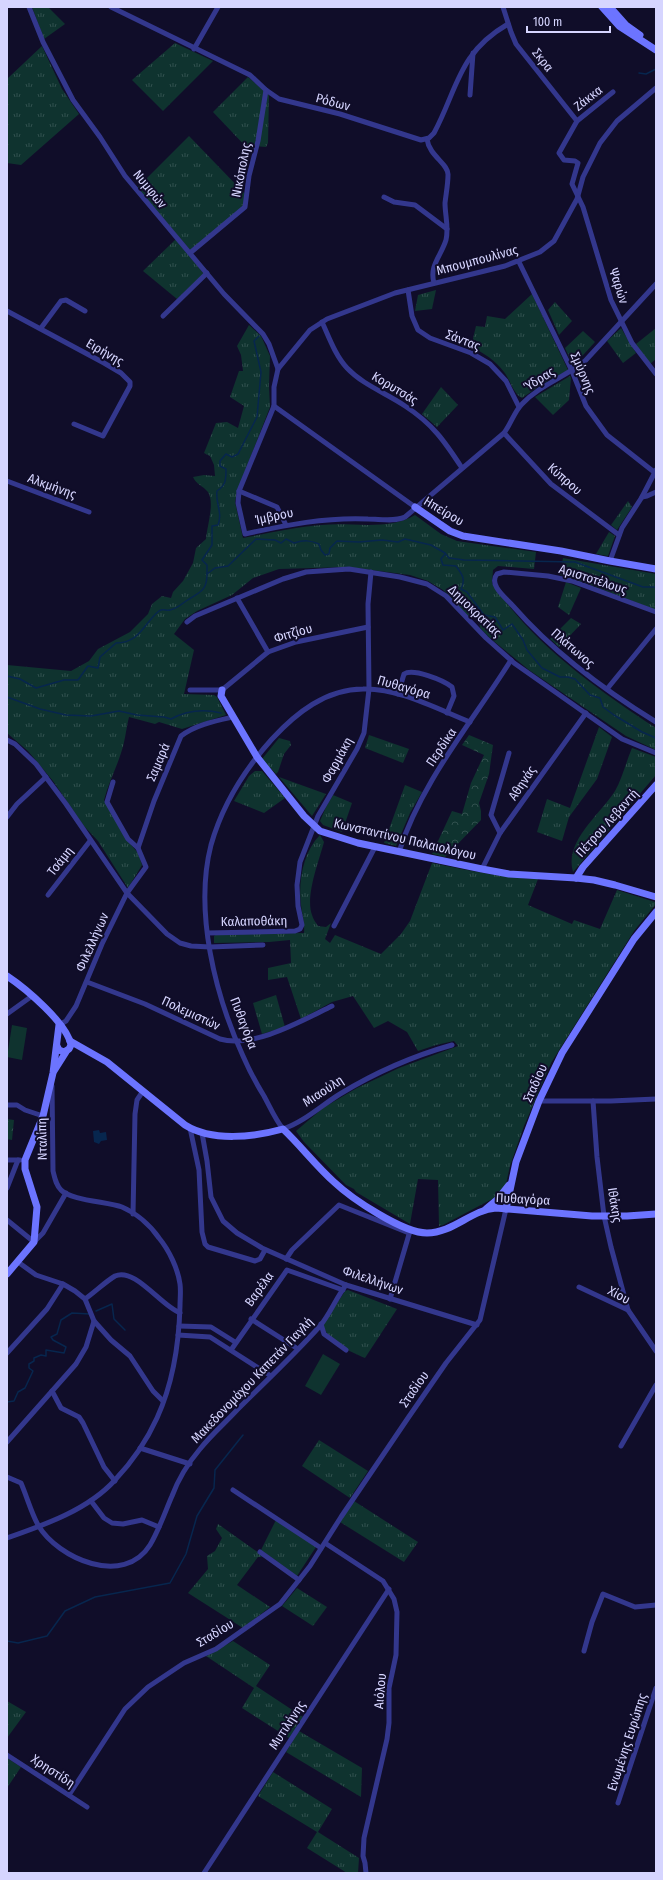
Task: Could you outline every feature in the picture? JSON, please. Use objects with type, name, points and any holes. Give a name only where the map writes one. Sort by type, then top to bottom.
[{"type":"street","name":"Νυμφών","points":[[29,7],[43,42],[76,105],[100,137],[130,183],[234,306],[263,334],[269,344],[278,369]]},
{"type":"street","name":"Ρόδων","points":[[112,7],[194,49],[250,75],[266,90],[282,100],[340,114],[413,138],[427,139]]},
{"type":"street","points":[[194,49],[218,7]]},
{"type":"street","name":"Σκρα","points":[[503,7],[516,44],[577,121]]},
{"type":"street","points":[[602,7],[614,22],[656,50]]},
{"type":"street","points":[[610,7],[636,33],[656,44]]},
{"type":"street","points":[[434,283],[432,272],[446,239],[447,229],[445,204],[448,171],[430,151],[427,139],[435,132],[455,82],[473,53],[489,38],[508,24]]},
{"type":"street","points":[[470,95],[473,53]]},
{"type":"street","name":"Μπουμπουλίνας","points":[[274,406],[274,387],[278,369],[305,336],[322,322],[408,290],[519,262],[540,252],[554,241],[578,197],[586,171],[606,134],[630,109],[656,88]]},
{"type":"street","name":"Νικόπολης","points":[[190,253],[245,207],[249,176],[258,141],[266,90]]},
{"type":"street","name":"Ζάκκα","points":[[578,197],[572,184],[578,163],[575,161],[564,160],[559,153],[577,121],[613,92]]},
{"type":"street","points":[[384,197],[394,202],[415,204],[447,229]]},
{"type":"street","name":"Ψαρών","points":[[578,197],[588,220],[607,290],[621,322],[637,350],[656,374]]},
{"type":"street","name":"Σμύρνης","points":[[519,262],[572,372],[583,401],[604,433],[655,471]]},
{"type":"street","points":[[163,316],[207,273]]},
{"type":"street","name":"Ύδρας","points":[[415,507],[504,433],[519,407],[535,393],[572,372],[585,361],[656,284]]},
{"type":"street","name":"Σάντας","points":[[408,290],[412,316],[418,330],[430,338],[471,353],[490,364],[506,381],[519,407]]},
{"type":"street","points":[[41,328],[61,301],[66,300],[85,311]]},
{"type":"street","name":"Ειρήνης","points":[[7,312],[41,328],[121,373],[130,382],[130,386],[103,436],[74,424]]},
{"type":"street","name":"Κορυτσάς","points":[[322,322],[346,367],[365,383],[396,400],[421,417],[437,432],[462,468]]},
{"type":"street","name":"Ίμβρου","points":[[274,406],[239,490],[238,503],[245,534],[286,525],[328,519],[397,520],[405,517],[415,507]]},
{"type":"street","name":"Ηπείρου","points":[[274,406],[450,531],[463,536],[561,551],[610,562],[656,569]]},
{"type":"street","name":"Κύπρου","points":[[504,433],[551,484],[619,535]]},
{"type":"street","points":[[610,562],[619,535],[626,520],[642,497],[655,471]]},
{"type":"street","name":"Αλκμήνης","points":[[7,481],[89,512]]},
{"type":"street","points":[[239,490],[277,506],[286,525]]},
{"type":"street","points":[[642,497],[656,492]]},
{"type":"street","name":"Δημοκρατίας","points":[[187,622],[195,616],[237,598],[283,579],[306,572],[331,569],[371,572],[427,584],[446,596],[486,638],[511,660],[622,739],[656,753]]},
{"type":"street","name":"Φαρμάκη","points":[[300,929],[302,925],[296,885],[300,862],[320,812],[362,739],[369,689],[368,627],[371,572]]},
{"type":"street","name":"Αριστοτέλους","points":[[497,574],[514,572],[561,578],[591,587],[656,612]]},
{"type":"street","name":"Πλάτωνος","points":[[497,574],[494,578],[494,583],[519,613],[564,658],[623,702],[656,722]]},
{"type":"street","points":[[237,598],[268,652]]},
{"type":"street","name":"Φιτζίου","points":[[222,690],[268,652],[296,642],[368,627]]},
{"type":"street","points":[[606,689],[656,629]]},
{"type":"street","name":"Περδίκα","points":[[399,852],[405,834],[437,771],[511,660]]},
{"type":"street","points":[[398,694],[404,674],[408,671],[447,683],[452,686],[454,696],[447,713]]},
{"type":"street","name":"Πυθαγόρα","points":[[470,722],[398,694],[369,689],[340,692],[327,696],[309,706],[284,727],[257,757],[242,778],[224,811],[211,845],[206,879],[205,898],[210,947],[218,987],[236,1041],[250,1072],[275,1118],[283,1129],[334,1182],[347,1193],[410,1232],[427,1233],[441,1231],[486,1209],[604,1216],[656,1214]]},
{"type":"street","points":[[190,690],[222,690]]},
{"type":"street","name":"Κωνσταντίνου Παλαιολόγου","points":[[222,690],[221,696],[257,757],[314,826],[320,831],[332,836],[375,847],[482,869],[509,874],[576,878],[615,885],[656,897]]},
{"type":"street","name":"Αθηνάς","points":[[482,869],[500,833],[586,713]]},
{"type":"street","name":"Σαμαρά","points":[[138,848],[154,801],[181,736],[187,731],[198,726],[233,717]]},
{"type":"street","points":[[7,740],[26,754],[46,777],[90,841],[116,875],[127,893],[152,921],[167,934],[180,943],[191,946],[210,947],[263,945]]},
{"type":"street","points":[[500,833],[490,815],[509,753]]},
{"type":"street","points":[[7,817],[17,804],[46,777]]},
{"type":"street","points":[[113,782],[108,802],[128,839],[138,848]]},
{"type":"street","name":"Πέτρου Λεβαντή","points":[[576,878],[583,867],[656,785]]},
{"type":"street","name":"Τσάμη","points":[[48,895],[90,841]]},
{"type":"street","points":[[334,926],[375,847]]},
{"type":"street","name":"Φιλελλήνων","points":[[60,1025],[66,1021],[74,1010],[102,944],[127,893],[146,867],[138,848]]},
{"type":"street","name":"Σταδίου","points":[[69,1795],[125,1709],[148,1687],[184,1663],[216,1649],[280,1604],[323,1546],[365,1481],[446,1363],[477,1325],[481,1317],[516,1162],[540,1101],[562,1053],[634,938],[656,912]]},
{"type":"street","name":"Καλαποθάκη","points":[[208,933],[295,931],[300,929]]},
{"type":"street","points":[[7,976],[47,1010],[60,1025],[69,1040],[71,1045],[52,1076]]},
{"type":"street","name":"Πολεμιστών","points":[[87,982],[145,1004],[220,1039],[236,1041],[281,1031],[332,1006]]},
{"type":"street","points":[[7,1014],[32,996]]},
{"type":"street","points":[[7,1188],[43,1116],[52,1076],[60,1025]]},
{"type":"street","points":[[57,1043],[63,1038],[69,1040],[88,1053],[107,1062],[190,1128],[202,1133]]},
{"type":"street","points":[[57,1043],[60,1051],[88,1053]]},
{"type":"street","name":"Μιαούλη","points":[[202,1133],[234,1136],[283,1129],[294,1125],[358,1083],[411,1058],[452,1045]]},
{"type":"street","name":"Νταλίπη","points":[[52,1076],[53,1171],[55,1182],[66,1194]]},
{"type":"street","points":[[133,1214],[134,1114],[137,1100],[143,1091]]},
{"type":"street","points":[[540,1101],[656,1099]]},
{"type":"street","name":"Ιθάκης","points":[[593,1101],[597,1157],[604,1216],[628,1310]]},
{"type":"street","points":[[7,1105],[17,1105],[25,1110],[43,1116]]},
{"type":"street","points":[[190,1128],[199,1170],[202,1232],[205,1244],[208,1247],[255,1261],[260,1259],[265,1250]]},
{"type":"street","name":"Φιλελλήνων","points":[[202,1133],[211,1197],[223,1221],[237,1233],[265,1250],[345,1288],[390,1299],[477,1325]]},
{"type":"street","points":[[7,1160],[21,1160]]},
{"type":"street","points":[[21,1160],[37,1207],[34,1242]]},
{"type":"street","points":[[486,1209],[506,1191],[512,1181]]},
{"type":"street","points":[[7,1274],[43,1232],[66,1194],[123,1208],[147,1223],[168,1252],[180,1284],[180,1313],[175,1361],[157,1417],[140,1448],[115,1481],[91,1501],[69,1513],[7,1538]]},
{"type":"street","points":[[286,1259],[292,1250],[339,1205],[410,1232],[390,1299]]},
{"type":"street","points":[[7,1220],[34,1242]]},
{"type":"street","points":[[18,1262],[36,1275],[63,1284],[86,1299],[94,1321],[111,1340],[130,1356],[153,1391],[163,1401]]},
{"type":"street","name":"Βαρέλα","points":[[231,1350],[251,1319],[287,1270],[345,1288]]},
{"type":"street","points":[[86,1299],[115,1276],[123,1274],[133,1278],[166,1306],[180,1313]]},
{"type":"street","points":[[7,1353],[47,1309],[63,1284]]},
{"type":"street","name":"Χίου","points":[[579,1287],[628,1310],[656,1350]]},
{"type":"street","name":"Μακεδονομάχου Καπετάν Γιαγλή","points":[[7,1477],[20,1483],[38,1526],[56,1546],[65,1552],[90,1563],[111,1567],[128,1563],[144,1553],[150,1545],[173,1493],[190,1464],[204,1445],[321,1324],[345,1288]]},
{"type":"street","points":[[251,1319],[298,1349]]},
{"type":"street","points":[[7,1442],[76,1364],[86,1347],[94,1321]]},
{"type":"street","points":[[321,1324],[324,1334],[346,1350]]},
{"type":"street","points":[[179,1326],[211,1327],[235,1342]]},
{"type":"street","points":[[178,1335],[210,1337],[271,1376]]},
{"type":"street","points":[[621,1446],[656,1385]]},
{"type":"street","points":[[52,1391],[61,1408],[79,1417],[104,1467],[115,1481]]},
{"type":"street","points":[[140,1448],[190,1464]]},
{"type":"street","name":"Αιόλου","points":[[233,1490],[383,1581],[394,1599],[397,1612],[396,1655],[389,1688],[389,1723],[387,1739],[364,1838],[363,1856],[366,1863],[366,1873]]},
{"type":"street","points":[[91,1501],[104,1518],[112,1523],[123,1524],[142,1520],[159,1527]]},
{"type":"street","points":[[260,1552],[299,1580]]},
{"type":"street","name":"Μυτιλήνης","points":[[204,1873],[389,1589]]},
{"type":"street","points":[[584,1651],[592,1622],[603,1594],[635,1608],[656,1606]]},
{"type":"street","name":"Ενωμένης Ευρώπης","points":[[618,1803],[656,1688]]},
{"type":"street","name":"Χρηστίδη","points":[[7,1755],[87,1807]]},
{"type":"green space","points":[[32,7],[48,7],[65,24],[44,39]]},
{"type":"green space","points":[[175,43],[213,61],[163,111],[132,80]]},
{"type":"green space","points":[[42,46],[62,89],[79,114],[21,165],[7,163],[7,79]]},
{"type":"green space","points":[[248,77],[269,95],[268,143],[266,147],[254,146],[251,152],[213,112]]},
{"type":"green space","points":[[189,136],[245,194],[244,203],[241,208],[191,251],[137,188]]},
{"type":"green space","points":[[176,239],[204,274],[177,299],[143,271]]},
{"type":"green space","points":[[436,290],[432,309],[415,311],[418,295]]},
{"type":"green space","points":[[532,294],[568,370],[541,385],[522,398],[516,393],[506,375],[493,360],[471,347],[476,326],[485,327],[487,316],[505,319]]},
{"type":"green space","points":[[555,302],[572,321],[559,335],[548,310]]},
{"type":"green space","points":[[249,325],[261,336],[270,356],[270,407],[237,492],[235,502],[243,538],[312,526],[333,524],[370,525],[394,523],[415,515],[441,534],[457,541],[536,552],[534,569],[498,566],[493,570],[492,583],[526,626],[566,663],[610,697],[656,728],[656,750],[626,736],[529,670],[480,628],[479,618],[469,617],[443,590],[428,581],[410,575],[348,567],[279,569],[253,578],[232,595],[197,611],[185,619],[174,634],[194,650],[184,694],[214,695],[217,697],[226,715],[182,729],[159,722],[155,724],[129,717],[122,749],[104,800],[126,839],[138,853],[142,865],[128,888],[98,841],[84,826],[53,781],[28,751],[7,733],[7,665],[71,671],[89,661],[98,649],[130,632],[148,614],[152,604],[162,596],[171,598],[173,592],[183,581],[193,563],[196,548],[206,539],[211,508],[210,497],[208,492],[193,477],[204,475],[215,476],[214,465],[210,456],[204,453],[216,423],[227,422],[238,428],[244,406],[230,397],[239,371],[243,371],[241,355],[237,346]]},
{"type":"green space","points":[[621,328],[636,353],[623,363],[607,341]]},
{"type":"green space","points":[[656,328],[656,359],[650,364],[636,344]]},
{"type":"green space","points":[[583,331],[595,342],[573,366],[565,348]]},
{"type":"green space","points":[[570,376],[569,400],[553,415],[535,397]]},
{"type":"green space","points":[[441,387],[458,405],[437,427],[422,414]]},
{"type":"green space","points":[[628,501],[632,507],[617,530],[611,525]]},
{"type":"green space","points":[[609,532],[615,536],[608,556],[596,554]]},
{"type":"green space","points":[[563,558],[656,574],[656,610],[583,582],[560,575]]},
{"type":"green space","points":[[566,582],[581,588],[569,615],[558,607]]},
{"type":"green space","points":[[571,618],[581,624],[559,647],[550,639]]},
{"type":"green space","points":[[599,727],[612,737],[597,779],[569,817],[562,841],[537,832],[547,799],[570,808]]},
{"type":"green space","points":[[369,735],[409,749],[403,763],[365,748]]},
{"type":"green space","points":[[469,735],[493,745],[489,774],[479,803],[481,820],[445,857],[432,854],[452,811],[462,814],[471,783],[484,755],[462,745]]},
{"type":"green space","points":[[279,738],[290,741],[291,745],[284,754],[276,774],[262,759]]},
{"type":"green space","points":[[632,748],[656,757],[656,775],[573,872],[572,861],[578,839],[615,791]]},
{"type":"green space","points":[[255,771],[262,771],[285,798],[264,813],[234,801],[249,776]]},
{"type":"green space","points":[[279,777],[326,794],[312,816]]},
{"type":"green space","points":[[405,785],[422,792],[410,813],[396,846],[384,843]]},
{"type":"green space","points":[[333,795],[352,803],[342,832],[323,825],[320,821]]},
{"type":"green space","points":[[320,835],[324,842],[311,889],[310,898],[310,907],[314,919],[318,926],[326,927],[331,923],[325,939],[330,943],[335,935],[381,954],[401,934],[410,921],[432,863],[498,875],[538,879],[528,905],[572,924],[574,920],[600,929],[617,890],[655,902],[656,904],[634,931],[551,1063],[524,1126],[510,1166],[506,1184],[496,1197],[443,1225],[439,1226],[438,1180],[418,1179],[410,1224],[346,1185],[304,1142],[296,1131],[323,1108],[357,1088],[399,1068],[458,1046],[454,1041],[418,1051],[407,1032],[388,1021],[374,1028],[353,996],[332,1002],[301,1019],[287,977],[268,980],[268,968],[291,963],[290,940],[214,943],[214,936],[217,934],[304,933],[300,896],[301,877],[309,850]]},
{"type":"green space","points":[[276,995],[285,1027],[262,1034],[253,1003]]},
{"type":"green space","points":[[12,1025],[27,1028],[22,1060],[7,1057]]},
{"type":"green space","points":[[7,1119],[14,1120],[12,1140],[7,1139]]},
{"type":"green space","points":[[348,1290],[397,1309],[365,1358],[346,1349],[334,1341],[329,1336],[323,1325],[345,1291]]},
{"type":"green space","points":[[323,1354],[340,1364],[321,1395],[305,1386]]},
{"type":"green space","points":[[319,1440],[368,1471],[350,1498],[302,1466]]},
{"type":"green space","points":[[354,1501],[418,1542],[404,1562],[340,1522]]},
{"type":"green space","points":[[276,1520],[316,1547],[297,1576],[261,1550]]},
{"type":"green space","points":[[218,1524],[259,1553],[262,1557],[258,1557],[237,1585],[270,1607],[243,1628],[188,1593],[208,1569],[207,1556],[215,1551],[222,1538],[216,1529]]},
{"type":"green space","points":[[297,1588],[327,1607],[313,1626],[282,1606]]},
{"type":"green space","points":[[233,1641],[270,1665],[256,1686],[303,1717],[289,1738],[242,1708],[254,1688],[206,1656]]},
{"type":"green space","points":[[7,1701],[26,1712],[7,1738]]},
{"type":"green space","points":[[299,1731],[362,1768],[361,1797],[286,1752]]},
{"type":"green space","points":[[7,1758],[21,1767],[7,1788]]},
{"type":"green space","points":[[273,1772],[332,1809],[318,1832],[359,1858],[358,1873],[347,1873],[307,1848],[317,1832],[258,1796]]},
{"type":"water","points":[[99,1130],[100,1133],[106,1132],[107,1140],[101,1141],[99,1144],[94,1142],[93,1131]]},
{"type":"waterway","points":[[639,73],[646,74],[656,69]]},
{"type":"waterway","points":[[207,574],[207,565],[202,560],[212,545],[212,526],[218,525],[220,516],[217,491],[222,487],[226,479],[226,469],[220,466],[220,461],[226,454],[232,457],[238,454],[257,417],[261,372],[254,341],[259,336]]},
{"type":"waterway","points":[[7,676],[20,679],[36,688],[64,680],[78,680],[88,666],[98,668],[100,657],[116,643],[131,640],[141,632],[159,611],[174,609],[201,591],[206,585],[207,574],[215,568],[228,566],[256,539],[275,540],[281,543],[286,539],[294,543],[310,541],[319,544],[325,555],[329,554],[330,548],[337,541],[359,542],[382,540],[398,542],[405,539],[431,545],[445,553],[449,558],[464,560],[575,562],[643,587],[656,587]]},
{"type":"waterway","points":[[445,554],[441,559],[443,565],[456,566],[462,574],[463,582],[461,589],[467,592],[484,615],[495,617],[503,630],[512,624],[523,640],[527,650],[542,668],[560,677],[575,679],[590,695],[600,698],[603,707],[642,732],[656,738]]},
{"type":"waterway","points":[[7,697],[40,709],[66,715],[91,716],[119,711],[137,715],[171,719],[183,714],[195,712],[208,711],[221,713]]},
{"type":"waterway","points":[[96,1311],[112,1304],[114,1319],[125,1330]]},
{"type":"waterway","points":[[7,1402],[14,1401],[18,1392],[25,1388],[33,1371],[29,1368],[29,1364],[34,1361],[34,1358],[41,1355],[46,1356],[46,1350],[64,1353],[66,1347],[53,1340],[51,1337],[57,1334],[61,1320],[72,1313],[90,1314]]},
{"type":"waterway","points":[[7,1641],[18,1643],[47,1636],[65,1611],[95,1597],[170,1583],[186,1554],[197,1516],[214,1488],[215,1470],[243,1435]]}]
